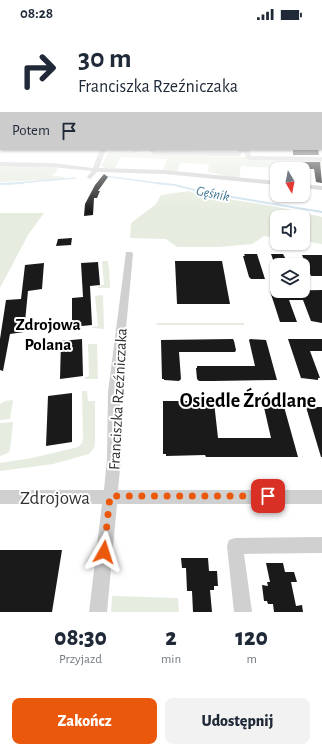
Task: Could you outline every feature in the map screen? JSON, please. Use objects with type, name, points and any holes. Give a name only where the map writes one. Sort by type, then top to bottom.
[{"type":"street","points":[[90,177],[95,170],[100,157]]},
{"type":"street","points":[[249,157],[322,159]]},
{"type":"street","points":[[0,164],[52,166],[95,170],[165,172],[270,182]]},
{"type":"street","points":[[310,187],[322,188]]},
{"type":"street","name":"Franciszka Rzeźniczaka","points":[[98,612],[115,442],[115,384],[129,254]]},
{"type":"street","points":[[110,496],[322,496]]},
{"type":"street","name":"Zdrojowa","points":[[0,497],[110,496]]},
{"type":"street","points":[[243,612],[235,546],[322,545]]},
{"type":"shaded area","points":[[106,157],[121,157],[115,168],[104,168],[101,166]]},
{"type":"shaded area","points":[[127,157],[246,157],[247,160],[322,161],[322,164],[310,164],[310,162],[270,162],[270,168],[241,166],[239,179],[208,172],[209,164],[180,163],[178,171],[163,170],[167,159]]},
{"type":"shaded area","points":[[0,165],[54,167],[58,169],[52,176],[64,177],[64,179],[0,182]]},
{"type":"shaded area","points":[[188,191],[291,210],[270,210],[270,237],[264,236],[252,244],[219,247],[177,247],[166,239],[130,238],[131,223],[155,205],[161,195]]},
{"type":"shaded area","points":[[0,213],[44,213],[28,235],[0,288]]},
{"type":"shaded area","points":[[310,214],[322,217],[322,244],[310,242]]},
{"type":"shaded area","points":[[102,261],[108,261],[110,288],[98,288],[98,286],[104,285]]},
{"type":"shaded area","points":[[103,295],[104,329],[92,328],[98,326],[95,296]]},
{"type":"shaded area","points":[[156,323],[244,323],[244,325],[157,325]]},
{"type":"shaded area","points":[[88,344],[97,344],[98,379],[85,379],[85,377],[89,376]]},
{"type":"shaded area","points":[[82,391],[87,391],[88,401],[95,401],[95,443],[94,448],[89,454],[53,464],[0,471],[0,463],[32,458],[78,447],[82,443],[83,439]]},
{"type":"shaded area","points":[[13,400],[10,419],[0,420],[0,404],[5,401]]},
{"type":"shaded area","points":[[13,422],[10,450],[8,453],[0,456],[0,423]]},
{"type":"shaded area","points":[[112,596],[178,598],[179,612],[111,612]]},
{"type":"building","points":[[310,162],[320,162],[322,183],[316,182],[314,169],[310,169]]},
{"type":"building","points":[[104,174],[108,177],[98,191],[100,191],[97,198],[94,198],[93,215],[84,216],[85,204],[95,185]]},
{"type":"building","points":[[72,238],[71,245],[56,246],[58,239]]},
{"type":"building","points":[[244,254],[257,254],[265,279],[251,279],[249,277],[243,256],[245,256]]},
{"type":"building","points":[[271,254],[283,254],[285,258],[272,258]]},
{"type":"building","points":[[302,255],[322,255],[322,276],[311,276],[310,258],[303,258]]},
{"type":"building","points":[[175,261],[222,261],[230,304],[177,304]]},
{"type":"building","points":[[98,262],[100,285],[90,286],[92,325],[72,327],[72,298],[83,297],[81,263]]},
{"type":"building","points":[[44,263],[42,289],[28,291],[24,332],[10,334],[3,371],[0,370],[0,339],[6,300],[21,299],[25,265]]},
{"type":"building","points":[[310,290],[322,290],[322,323],[311,321],[303,300],[289,300],[297,322],[280,322],[272,298],[310,298]]},
{"type":"building","points":[[82,339],[83,376],[60,379],[61,341]]},
{"type":"building","points":[[233,339],[236,350],[235,352],[179,352],[181,379],[179,381],[162,379],[161,340]]},
{"type":"building","points":[[250,339],[266,340],[277,380],[199,381],[197,379],[197,366],[255,366]]},
{"type":"building","points":[[288,339],[322,339],[322,351],[310,351],[320,378],[318,378],[318,380],[301,378]]},
{"type":"building","points":[[72,393],[72,442],[46,446],[48,396]]},
{"type":"building","points":[[163,401],[214,402],[218,438],[271,438],[263,403],[283,403],[298,457],[206,457],[205,455],[166,456],[166,454],[163,454]]},
{"type":"building","points":[[306,407],[322,407],[322,457],[321,457]]},
{"type":"building","points":[[0,550],[62,550],[52,612],[0,612]]},
{"type":"building","points":[[181,558],[208,558],[209,571],[217,571],[218,586],[214,586],[214,590],[210,590],[212,612],[193,612],[192,591],[187,591],[186,568],[182,568]]},
{"type":"building","points":[[266,563],[283,563],[285,572],[294,572],[297,582],[291,582],[296,606],[302,605],[303,612],[274,612],[273,604],[268,604],[267,601],[264,601],[262,585],[268,586],[267,582],[270,582]]},
{"type":"waterway","name":"Gęśnik","points":[[104,176],[158,183]]},
{"type":"waterway","name":"Gęśnik","points":[[12,183],[75,178]]},
{"type":"waterway","name":"Gęśnik","points":[[0,184],[12,183]]},
{"type":"waterway","name":"Gęśnik","points":[[6,184],[12,183]]},
{"type":"waterway","name":"Gęśnik","points":[[12,183],[23,183]]},
{"type":"waterway","name":"Gęśnik","points":[[158,183],[322,212]]},
{"type":"waterway","name":"Gęśnik","points":[[158,183],[164,184]]},
{"type":"district","name":"Zdrojowa Polana","points":[[48,334]]},
{"type":"district","name":"Osiedle Źródlane","points":[[248,400]]},
{"type":"route","points":[[104,552],[110,496],[268,496]]}]
